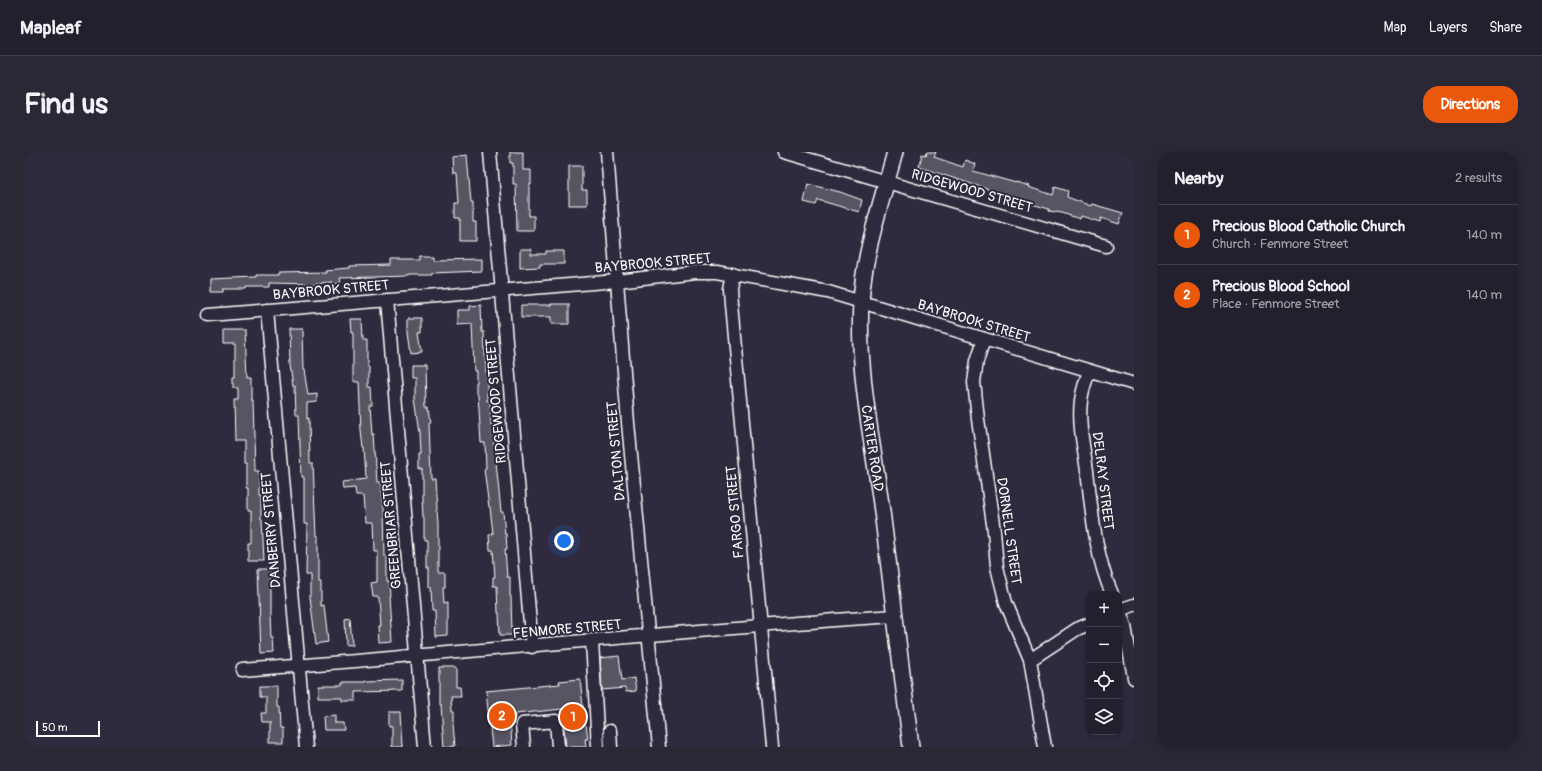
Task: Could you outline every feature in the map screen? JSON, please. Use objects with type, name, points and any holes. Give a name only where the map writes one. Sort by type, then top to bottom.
[{"type":"main road","name":"CARTER ROAD","points":[[895,152],[868,255],[861,302],[861,335],[866,401],[883,519],[911,747]]},
{"type":"street","name":"RIDGEWOOD STREET","points":[[490,152],[532,647]]},
{"type":"street","name":"DALTON STREET","points":[[606,152],[616,281],[659,747]]},
{"type":"street","name":"RIDGEWOOD STREET","points":[[784,152],[1106,246]]},
{"type":"street","name":"BAYBROOK STREET","points":[[209,315],[616,281],[695,272],[717,272],[828,292],[1134,384]]},
{"type":"street","name":"FARGO STREET","points":[[733,274],[730,289],[731,304],[772,747]]},
{"type":"street","name":"GREENBRIAR STREET","points":[[387,300],[400,468],[425,747]]},
{"type":"street","name":"DANBERRY STREET","points":[[267,310],[306,747]]},
{"type":"street","name":"DORNELL STREET","points":[[984,339],[977,361],[974,382],[994,531],[997,567],[1006,603],[1030,660],[1045,747]]},
{"type":"street","name":"DELRAY STREET","points":[[1089,371],[1081,401],[1081,422],[1097,543],[1100,558],[1111,591]]},
{"type":"street","points":[[1122,609],[1134,605]]},
{"type":"street","name":"FENMORE STREET","points":[[242,670],[418,657],[760,626],[894,616]]},
{"type":"street","points":[[1122,618],[1125,626],[1134,678]]},
{"type":"street","points":[[1030,660],[1077,629],[1086,625]]},
{"type":"street","points":[[592,641],[597,741],[611,738]]},
{"type":"street","points":[[524,747],[522,724],[556,721],[556,747]]},
{"type":"building","points":[[510,152],[523,152],[523,170],[531,170],[531,184],[529,184],[529,216],[534,216],[534,231],[517,231],[516,184],[513,184],[513,163],[510,163]]},
{"type":"building","points":[[927,152],[936,152],[934,157],[963,167],[965,160],[975,164],[973,171],[1016,182],[1053,195],[1055,187],[1068,191],[1067,197],[1091,206],[1092,204],[1123,213],[1119,224],[1101,218],[1100,222],[1081,216],[1080,219],[1062,213],[1049,211],[1049,209],[1011,198],[1012,197],[919,167],[922,154],[926,155]]},
{"type":"building","points":[[467,155],[471,203],[473,203],[473,222],[476,222],[476,241],[460,241],[460,218],[455,218],[455,203],[459,203],[457,173],[453,173],[452,157]]},
{"type":"building","points":[[569,166],[582,166],[582,190],[587,190],[587,205],[569,205]]},
{"type":"building","points":[[808,184],[840,192],[862,200],[859,212],[818,200],[816,205],[804,202]]},
{"type":"building","points":[[520,249],[531,249],[531,254],[546,254],[546,251],[564,251],[564,264],[540,264],[540,267],[520,268]]},
{"type":"building","points":[[419,256],[432,256],[432,260],[482,259],[482,271],[432,273],[432,275],[339,278],[340,283],[332,284],[332,282],[316,284],[269,283],[269,287],[246,287],[246,289],[223,289],[223,292],[210,292],[210,279],[256,277],[256,275],[278,275],[278,273],[326,272],[325,270],[349,268],[349,266],[391,265],[391,260],[419,260]]},
{"type":"building","points":[[569,304],[569,324],[551,324],[551,317],[521,317],[521,305]]},
{"type":"building","points":[[481,305],[482,332],[484,332],[487,375],[487,401],[490,400],[494,447],[497,447],[498,462],[496,462],[501,512],[503,512],[506,534],[507,549],[505,549],[507,577],[510,577],[512,635],[500,635],[497,586],[493,586],[493,577],[495,577],[493,550],[490,550],[489,535],[493,534],[484,469],[486,468],[485,443],[481,443],[478,394],[476,394],[476,371],[474,371],[472,324],[457,325],[457,310],[470,310],[470,306]]},
{"type":"building","points":[[408,318],[422,318],[422,332],[419,332],[422,352],[411,353]]},
{"type":"building","points":[[350,319],[362,319],[363,340],[367,340],[369,387],[372,387],[373,406],[370,406],[372,434],[374,434],[377,483],[380,483],[383,509],[384,556],[387,556],[387,581],[389,581],[392,642],[379,643],[378,625],[380,625],[378,597],[373,597],[371,583],[377,582],[377,550],[373,550],[372,523],[365,523],[363,496],[356,496],[355,488],[343,489],[342,482],[366,479],[364,448],[361,431],[359,382],[353,382],[353,332],[351,332]]},
{"type":"building","points":[[289,329],[302,329],[303,370],[308,395],[317,394],[317,402],[307,403],[307,419],[309,418],[310,463],[313,463],[316,536],[318,536],[318,583],[321,583],[321,606],[324,605],[328,642],[316,644],[310,597],[310,575],[306,575],[307,524],[304,524],[304,477],[301,477],[299,415],[296,415],[295,385],[293,386],[290,365]]},
{"type":"building","points":[[223,330],[245,330],[247,377],[251,377],[251,400],[253,400],[255,471],[259,471],[259,495],[261,495],[264,561],[248,561],[248,543],[251,543],[251,510],[248,510],[246,464],[244,464],[244,441],[235,441],[234,400],[238,400],[238,388],[233,388],[233,377],[235,377],[235,344],[223,344]]},
{"type":"building","points":[[411,365],[425,365],[426,407],[429,407],[431,423],[429,423],[431,478],[435,478],[438,525],[438,572],[445,572],[445,587],[443,587],[444,603],[448,602],[448,636],[436,637],[435,611],[432,611],[431,587],[429,587],[429,568],[427,568],[427,540],[424,540],[422,469],[419,469],[419,455],[421,455],[420,432],[415,399],[415,378],[411,378]]},
{"type":"building","points":[[258,569],[270,569],[271,638],[273,638],[274,653],[261,654]]},
{"type":"building","points":[[350,618],[352,645],[346,646],[345,619]]},
{"type":"building","points":[[619,656],[622,680],[634,678],[636,691],[626,692],[625,688],[602,690],[600,658]]},
{"type":"building","points":[[439,668],[456,668],[456,687],[460,687],[461,696],[451,696],[452,710],[454,710],[453,724],[455,746],[444,747],[441,704],[439,704]]},
{"type":"building","points":[[580,679],[588,739],[585,739],[586,747],[566,747],[562,709],[515,714],[515,718],[510,719],[512,745],[492,747],[486,691],[560,684],[559,681]]},
{"type":"building","points":[[402,680],[402,691],[356,692],[356,700],[342,700],[342,697],[318,697],[318,685],[342,685],[342,682]]},
{"type":"building","points":[[260,686],[277,686],[277,707],[279,707],[280,728],[283,728],[283,742],[270,742],[270,722],[262,722],[261,713],[266,713],[266,697],[260,697]]},
{"type":"building","points":[[389,712],[401,712],[403,747],[392,747],[392,726],[389,726]]},
{"type":"building","points":[[334,715],[334,723],[343,723],[344,730],[324,730],[323,716]]},
{"type":"place","name":"Precious Blood School","points":[[502,716]]},
{"type":"place","name":"Precious Blood Catholic Church","points":[[573,717]]}]
